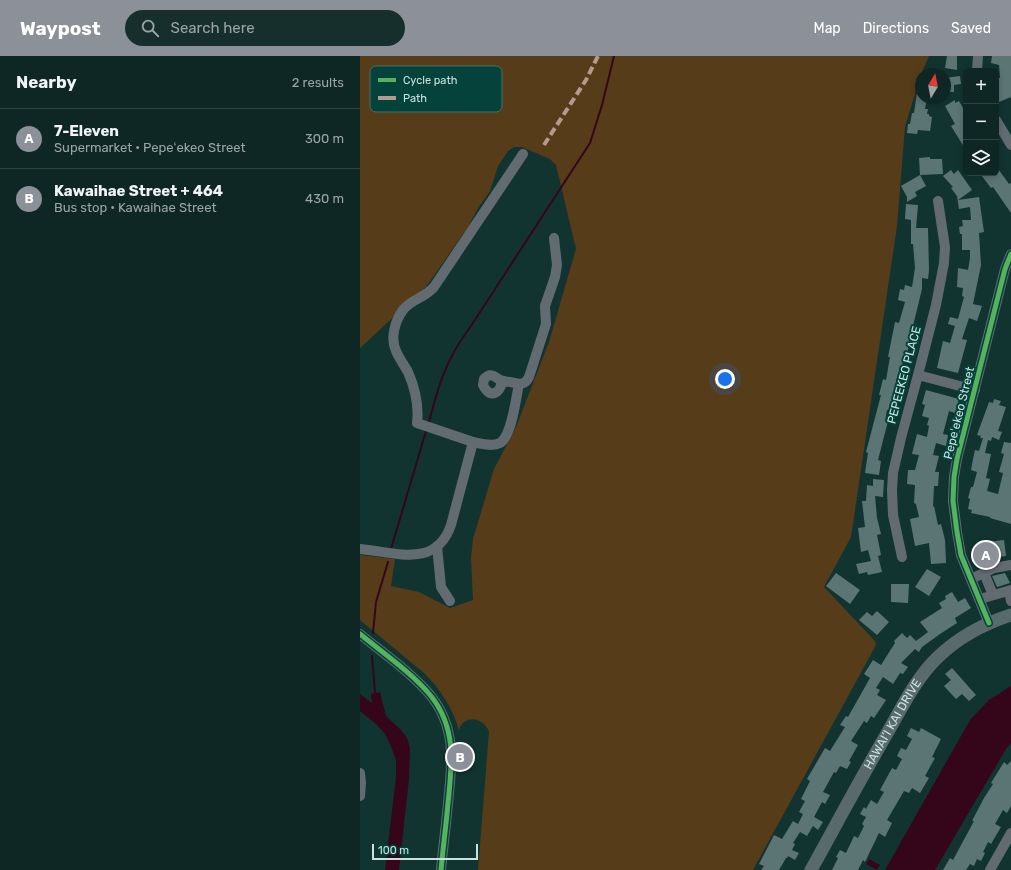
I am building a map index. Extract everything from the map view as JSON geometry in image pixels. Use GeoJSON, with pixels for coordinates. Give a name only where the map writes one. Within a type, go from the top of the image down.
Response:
{"type":"FeatureCollection","features":[{"type":"Feature","properties":{"kind":"main road","name":"HAWAI’I KAI DRIVE"},"geometry":{"type":"LineString","coordinates":[[811,870],[868,766],[917,683],[937,658],[958,640],[989,623],[1011,615]]}},
{"type":"Feature","properties":{"kind":"street"},"geometry":{"type":"LineString","coordinates":[[977,68],[978,56]]}},
{"type":"Feature","properties":{"kind":"street"},"geometry":{"type":"LineString","coordinates":[[999,125],[1011,145]]}},
{"type":"Feature","properties":{"kind":"street"},"geometry":{"type":"LineString","coordinates":[[519,384],[509,429],[500,443],[490,445],[473,442],[417,423],[414,388],[408,372],[395,350],[393,339],[396,324],[402,312],[408,305],[426,295],[436,284],[523,154]]}},
{"type":"Feature","properties":{"kind":"street","name":"PEPEEKEO PLACE"},"geometry":{"type":"LineString","coordinates":[[902,556],[893,515],[893,473],[936,305],[944,263],[945,247],[938,200]]}},
{"type":"Feature","properties":{"kind":"street"},"geometry":{"type":"LineString","coordinates":[[502,381],[500,389],[496,392],[490,393],[486,389],[483,382],[488,375],[494,375],[502,381],[519,384],[528,380],[547,322],[545,306],[556,271],[554,238]]}},
{"type":"Feature","properties":{"kind":"street","name":"Pepeʻekeo Street"},"geometry":{"type":"LineString","coordinates":[[989,623],[961,555],[954,519],[954,477],[957,459],[1011,254]]}},
{"type":"Feature","properties":{"kind":"street"},"geometry":{"type":"LineString","coordinates":[[918,375],[975,390]]}},
{"type":"Feature","properties":{"kind":"street"},"geometry":{"type":"LineString","coordinates":[[360,549],[416,555],[428,552],[437,546],[449,530],[473,442]]}},
{"type":"Feature","properties":{"kind":"street"},"geometry":{"type":"LineString","coordinates":[[437,546],[441,587],[450,601]]}},
{"type":"Feature","properties":{"kind":"street"},"geometry":{"type":"LineString","coordinates":[[971,579],[994,568],[1011,565]]}},
{"type":"Feature","properties":{"kind":"street"},"geometry":{"type":"LineString","coordinates":[[984,573],[993,595]]}},
{"type":"Feature","properties":{"kind":"street"},"geometry":{"type":"LineString","coordinates":[[980,599],[993,595],[1010,594]]}},
{"type":"Feature","properties":{"kind":"street"},"geometry":{"type":"LineString","coordinates":[[360,634],[425,689],[437,705],[446,723],[451,742],[452,762],[441,870]]}},
{"type":"Feature","properties":{"kind":"street"},"geometry":{"type":"LineString","coordinates":[[360,772],[362,783],[360,796]]}},
{"type":"Feature","properties":{"kind":"street"},"geometry":{"type":"LineString","coordinates":[[990,870],[1011,833]]}},
{"type":"Feature","properties":{"kind":"shaded area"},"geometry":{"type":"Polygon","coordinates":[[[360,56],[929,56],[924,68],[915,68],[915,94],[905,127],[897,226],[851,537],[824,587],[875,641],[876,645],[753,870],[478,870],[489,732],[483,723],[474,719],[465,721],[459,730],[449,706],[441,692],[430,679],[360,620],[360,555],[395,559],[391,586],[419,592],[450,608],[473,600],[471,558],[473,539],[494,469],[516,427],[549,342],[576,249],[556,165],[550,159],[522,147],[514,147],[508,151],[498,166],[490,191],[478,208],[468,227],[426,287],[360,348],[360,56]]]}},
{"type":"Feature","properties":{"kind":"shaded area"},"geometry":{"type":"Polygon","coordinates":[[[1011,686],[1011,743],[1006,749],[935,870],[885,870],[970,720],[989,700],[1011,686]]]}},
{"type":"Feature","properties":{"kind":"shaded area"},"geometry":{"type":"Polygon","coordinates":[[[380,692],[386,716],[402,731],[407,738],[410,748],[409,779],[399,870],[385,870],[396,777],[396,760],[385,734],[377,725],[360,711],[360,694],[372,703],[371,694],[380,692]]]}},
{"type":"Feature","properties":{"kind":"shaded area"},"geometry":{"type":"Polygon","coordinates":[[[869,859],[880,865],[877,870],[866,864],[869,859]]]}},
{"type":"Feature","properties":{"kind":"building"},"geometry":{"type":"Polygon","coordinates":[[[947,56],[957,56],[957,70],[945,68],[947,56]]]}},
{"type":"Feature","properties":{"kind":"building"},"geometry":{"type":"Polygon","coordinates":[[[992,56],[1011,56],[1011,97],[999,102],[999,65],[991,63],[992,56]]]}},
{"type":"Feature","properties":{"kind":"building"},"geometry":{"type":"Polygon","coordinates":[[[960,76],[961,84],[954,85],[954,92],[951,92],[951,77],[960,76]]]}},
{"type":"Feature","properties":{"kind":"building"},"geometry":{"type":"Polygon","coordinates":[[[955,100],[955,103],[959,101],[963,108],[963,145],[951,126],[955,124],[945,106],[951,104],[955,100]]]}},
{"type":"Feature","properties":{"kind":"building"},"geometry":{"type":"Polygon","coordinates":[[[915,104],[926,104],[925,109],[928,109],[927,114],[932,117],[930,131],[918,130],[917,134],[907,133],[908,124],[910,124],[912,113],[914,113],[915,104]]]}},
{"type":"Feature","properties":{"kind":"building"},"geometry":{"type":"Polygon","coordinates":[[[930,157],[930,159],[942,159],[943,174],[920,175],[919,158],[930,157]]]}},
{"type":"Feature","properties":{"kind":"building"},"geometry":{"type":"Polygon","coordinates":[[[951,170],[954,174],[958,170],[972,190],[958,200],[979,197],[984,232],[979,233],[981,265],[973,304],[982,306],[977,321],[969,318],[962,339],[967,340],[958,373],[937,368],[943,341],[950,343],[955,326],[948,324],[950,317],[958,319],[964,297],[962,296],[963,288],[957,287],[958,268],[968,270],[970,258],[970,250],[962,250],[962,234],[960,234],[959,227],[963,226],[962,220],[971,220],[970,207],[959,209],[957,196],[951,188],[953,187],[943,176],[951,170]]]}},
{"type":"Feature","properties":{"kind":"building"},"geometry":{"type":"Polygon","coordinates":[[[999,170],[1009,184],[1011,183],[1011,213],[993,187],[991,188],[982,176],[999,176],[999,170]]]}},
{"type":"Feature","properties":{"kind":"building"},"geometry":{"type":"Polygon","coordinates":[[[920,175],[926,186],[915,192],[917,196],[907,202],[907,197],[901,186],[920,175]]]}},
{"type":"Feature","properties":{"kind":"building"},"geometry":{"type":"Polygon","coordinates":[[[906,204],[918,205],[916,228],[928,228],[929,270],[928,279],[922,278],[922,289],[913,326],[919,327],[917,337],[910,336],[907,356],[904,355],[898,399],[896,399],[893,412],[887,410],[885,421],[888,421],[878,460],[881,461],[879,475],[865,473],[868,453],[866,452],[881,395],[879,395],[883,379],[886,380],[890,357],[888,357],[895,322],[899,323],[905,302],[898,300],[900,289],[904,290],[905,285],[912,287],[915,268],[913,244],[911,244],[911,220],[905,219],[906,204]]]}},
{"type":"Feature","properties":{"kind":"building"},"geometry":{"type":"Polygon","coordinates":[[[926,390],[959,399],[955,413],[949,411],[943,434],[948,435],[946,446],[936,443],[933,455],[939,456],[935,472],[939,472],[938,486],[934,486],[933,507],[934,506],[938,525],[941,524],[945,540],[946,563],[931,564],[929,543],[915,546],[910,519],[919,517],[916,504],[914,503],[915,485],[907,484],[908,470],[915,470],[919,455],[912,454],[917,434],[927,437],[929,426],[927,425],[929,418],[922,416],[925,405],[922,404],[926,390]]]}},
{"type":"Feature","properties":{"kind":"building"},"geometry":{"type":"Polygon","coordinates":[[[994,399],[1001,401],[999,405],[1006,407],[998,431],[1002,432],[999,440],[992,437],[991,441],[988,440],[985,453],[991,454],[986,478],[990,479],[987,491],[998,494],[1003,473],[999,472],[1004,454],[1001,453],[1004,442],[1011,443],[1011,524],[971,513],[972,510],[968,509],[970,499],[968,498],[977,472],[971,470],[973,459],[975,450],[979,451],[983,438],[980,438],[981,436],[977,435],[989,402],[993,403],[994,399]]]}},
{"type":"Feature","properties":{"kind":"building"},"geometry":{"type":"Polygon","coordinates":[[[873,479],[884,480],[883,497],[875,496],[877,518],[881,534],[877,535],[881,555],[878,556],[882,572],[868,575],[867,572],[859,574],[856,564],[871,561],[868,550],[861,552],[858,528],[865,527],[862,501],[866,501],[867,485],[873,486],[873,479]]]}},
{"type":"Feature","properties":{"kind":"building"},"geometry":{"type":"Polygon","coordinates":[[[1004,540],[1006,556],[981,559],[979,543],[1004,540]]]}},
{"type":"Feature","properties":{"kind":"building"},"geometry":{"type":"Polygon","coordinates":[[[927,569],[941,577],[929,596],[915,587],[927,569]]]}},
{"type":"Feature","properties":{"kind":"building"},"geometry":{"type":"Polygon","coordinates":[[[836,573],[860,590],[850,604],[826,586],[836,573]]]}},
{"type":"Feature","properties":{"kind":"building"},"geometry":{"type":"Polygon","coordinates":[[[1005,573],[1010,583],[997,587],[992,576],[1005,573]]]}},
{"type":"Feature","properties":{"kind":"building"},"geometry":{"type":"Polygon","coordinates":[[[891,584],[909,584],[908,603],[891,602],[891,584]]]}},
{"type":"Feature","properties":{"kind":"building"},"geometry":{"type":"Polygon","coordinates":[[[952,592],[958,602],[965,598],[971,608],[955,618],[957,623],[922,647],[919,652],[915,649],[901,663],[908,667],[903,674],[900,673],[893,684],[883,677],[876,688],[880,690],[877,695],[886,700],[874,718],[871,716],[867,723],[864,721],[851,741],[858,745],[849,761],[851,762],[847,769],[840,766],[836,773],[834,772],[823,792],[830,795],[825,804],[822,802],[814,817],[823,822],[818,830],[813,826],[807,836],[800,832],[793,843],[795,844],[792,850],[799,853],[795,860],[788,856],[779,870],[761,870],[764,866],[759,864],[774,835],[782,839],[793,821],[798,824],[803,814],[799,812],[805,801],[801,799],[810,781],[807,779],[825,748],[830,751],[845,727],[840,725],[846,716],[848,717],[870,678],[864,674],[873,660],[881,665],[895,643],[894,641],[902,633],[907,638],[910,635],[916,641],[928,632],[920,622],[942,608],[939,603],[946,599],[945,596],[952,592]]]}},
{"type":"Feature","properties":{"kind":"building"},"geometry":{"type":"Polygon","coordinates":[[[877,611],[889,622],[877,635],[859,620],[867,612],[872,616],[877,611]]]}},
{"type":"Feature","properties":{"kind":"building"},"geometry":{"type":"Polygon","coordinates":[[[952,668],[976,695],[969,701],[962,694],[956,699],[944,686],[951,680],[945,674],[952,668]]]}},
{"type":"Feature","properties":{"kind":"building"},"geometry":{"type":"Polygon","coordinates":[[[911,728],[919,732],[921,728],[941,739],[932,757],[935,758],[925,776],[929,778],[920,793],[912,788],[909,793],[904,791],[887,820],[892,823],[885,837],[879,833],[865,862],[863,860],[858,870],[832,870],[840,850],[846,853],[854,836],[858,838],[864,826],[862,824],[866,817],[860,814],[864,807],[866,809],[871,800],[877,804],[884,792],[880,790],[892,768],[896,770],[902,759],[897,756],[901,748],[906,750],[912,739],[907,736],[911,728]]]}},
{"type":"Feature","properties":{"kind":"building"},"geometry":{"type":"Polygon","coordinates":[[[1011,761],[1011,806],[1007,813],[1003,810],[995,824],[1001,827],[991,844],[988,842],[983,852],[985,853],[981,861],[977,859],[974,866],[970,864],[966,870],[943,870],[950,858],[953,860],[974,821],[972,821],[984,798],[993,784],[991,783],[1004,762],[1007,765],[1011,761]]]}},
{"type":"Feature","properties":{"kind":"waterway"},"geometry":{"type":"LineString","coordinates":[[429,422],[440,385],[454,351],[590,143],[602,105],[614,56]]}},
{"type":"Feature","properties":{"kind":"waterway"},"geometry":{"type":"LineString","coordinates":[[391,549],[426,431]]}},
{"type":"Feature","properties":{"kind":"waterway"},"geometry":{"type":"LineString","coordinates":[[373,633],[376,602],[388,562]]}},
{"type":"Feature","properties":{"kind":"waterway"},"geometry":{"type":"LineString","coordinates":[[372,656],[375,693]]}},
{"type":"Feature","properties":{"kind":"marked path"},"geometry":{"type":"LineString","coordinates":[[544,145],[586,80],[598,56]]}},
{"type":"Feature","properties":{"kind":"cycle path"},"geometry":{"type":"LineString","coordinates":[[989,623],[961,555],[953,501],[954,477],[957,459],[1005,269],[1011,254]]}},
{"type":"Feature","properties":{"kind":"cycle path"},"geometry":{"type":"LineString","coordinates":[[360,634],[406,671],[431,696],[445,721],[451,747],[451,774],[441,870]]}},
{"type":"Feature","properties":{"kind":"place","name":"7-Eleven"},"geometry":{"type":"Point","coordinates":[986,555]}},
{"type":"Feature","properties":{"kind":"place","name":"Kawaihae Street + 464"},"geometry":{"type":"Point","coordinates":[460,757]}}]}
